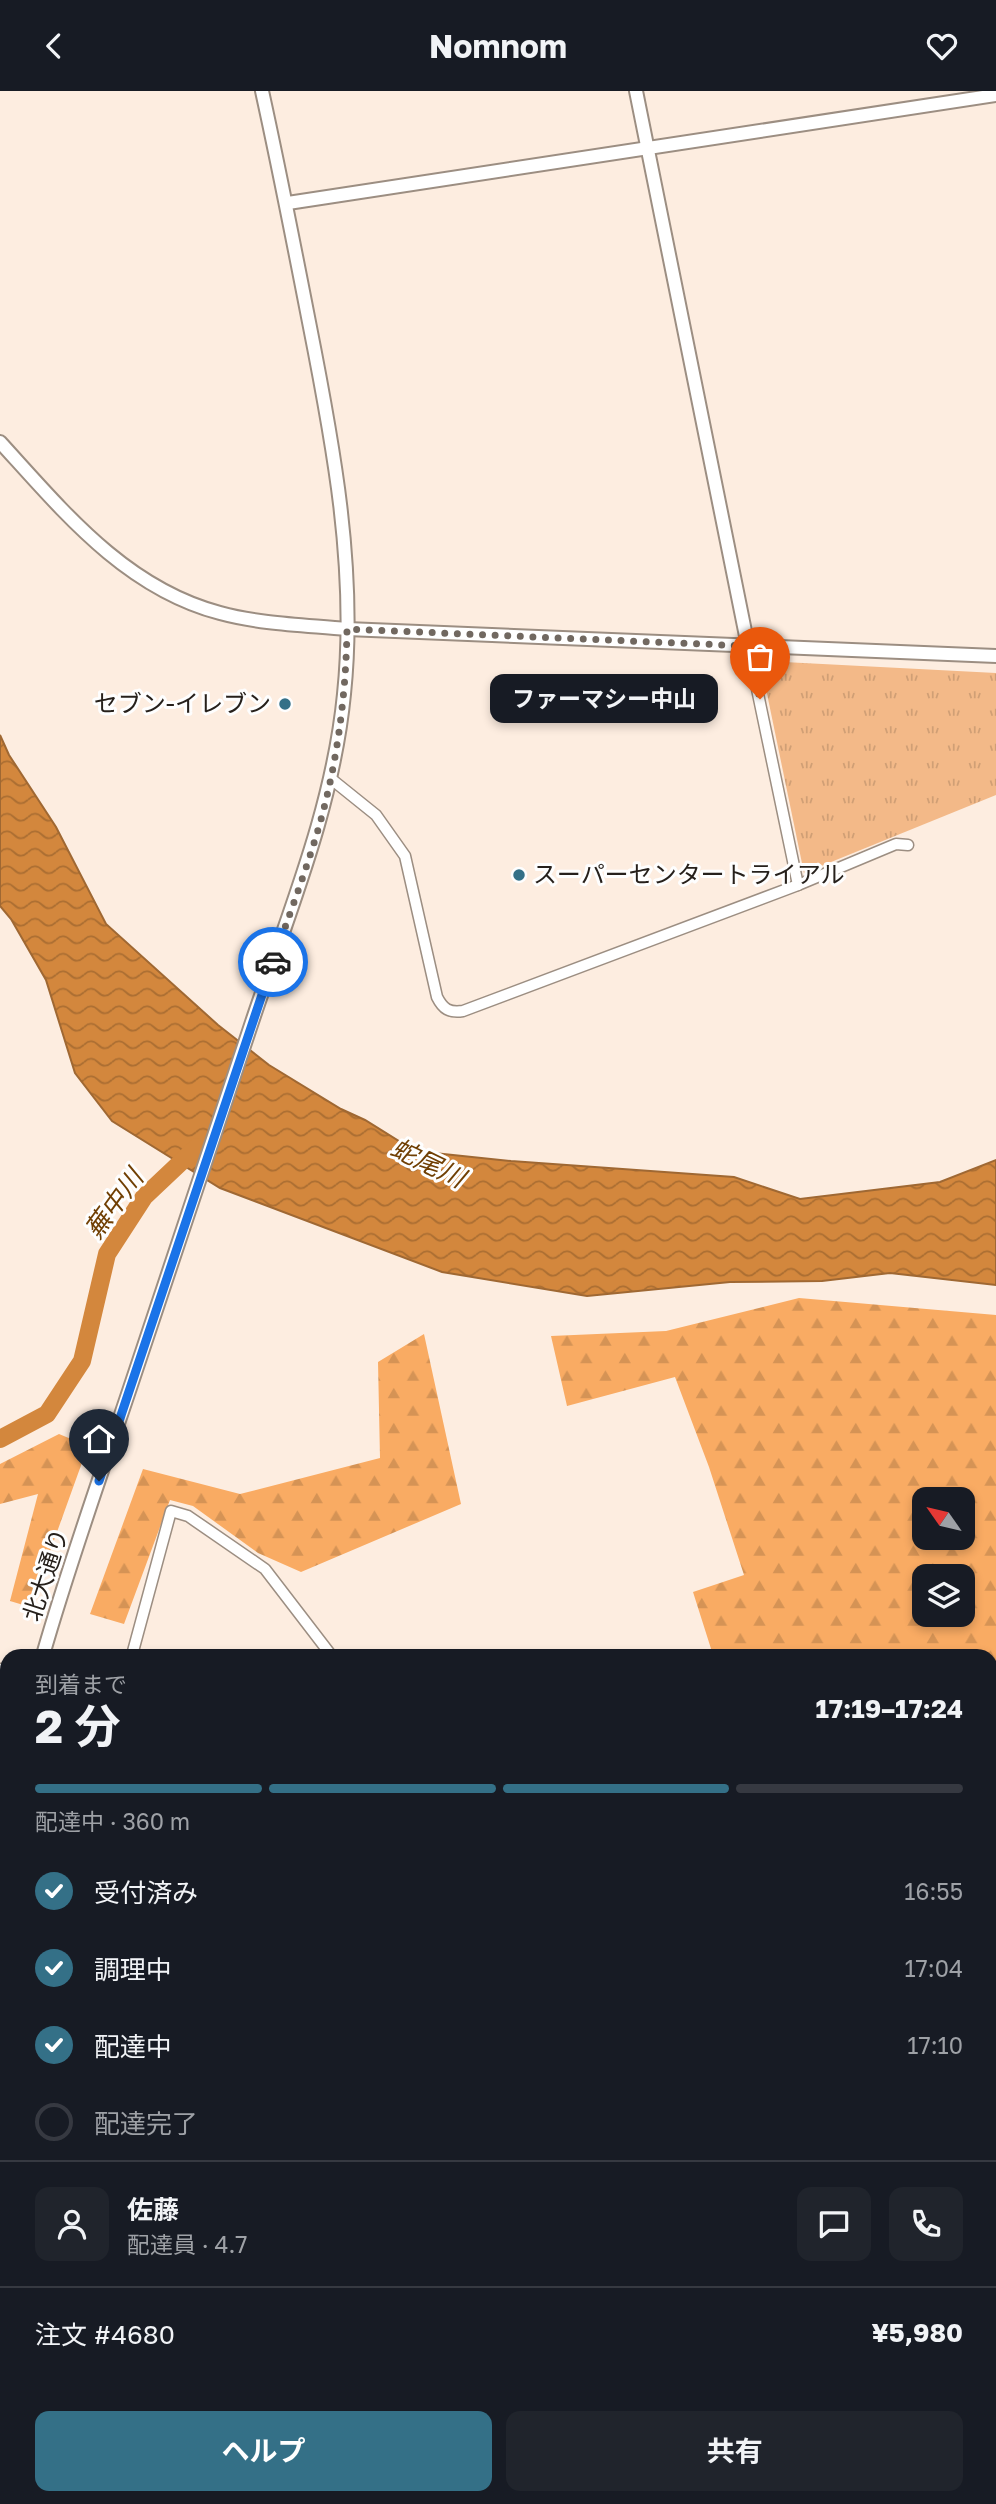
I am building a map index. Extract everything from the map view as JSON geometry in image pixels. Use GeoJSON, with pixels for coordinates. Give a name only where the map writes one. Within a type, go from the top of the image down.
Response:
{"type":"FeatureCollection","features":[{"type":"Feature","properties":{"kind":"street"},"geometry":{"type":"LineString","coordinates":[[262,91],[288,204],[320,375],[346,569],[344,695],[330,778],[376,815],[405,856],[437,997],[442,1007],[452,1012],[475,1006],[798,885],[896,844],[908,845]]}},
{"type":"Feature","properties":{"kind":"street"},"geometry":{"type":"LineString","coordinates":[[636,91],[798,885]]}},
{"type":"Feature","properties":{"kind":"street"},"geometry":{"type":"LineString","coordinates":[[288,204],[996,95]]}},
{"type":"Feature","properties":{"kind":"street"},"geometry":{"type":"LineString","coordinates":[[0,442],[62,510],[110,557],[166,592],[191,603],[242,618],[347,629],[996,656]]}},
{"type":"Feature","properties":{"kind":"street","name":"北大通り"},"geometry":{"type":"LineString","coordinates":[[45,1649],[318,829],[330,778]]}},
{"type":"Feature","properties":{"kind":"street"},"geometry":{"type":"LineString","coordinates":[[134,1649],[171,1511],[188,1516],[265,1569],[326,1649]]}},
{"type":"Feature","properties":{"kind":"green space"},"geometry":{"type":"Polygon","coordinates":[[[784,662],[996,673],[996,795],[804,873],[765,684],[784,662]]]}},
{"type":"Feature","properties":{"kind":"green space"},"geometry":{"type":"Polygon","coordinates":[[[799,1298],[996,1315],[996,1649],[711,1649],[693,1592],[744,1575],[709,1467],[675,1377],[567,1406],[551,1336],[666,1331],[799,1298]]]}},
{"type":"Feature","properties":{"kind":"green space"},"geometry":{"type":"Polygon","coordinates":[[[424,1334],[461,1504],[301,1572],[258,1553],[193,1506],[170,1500],[124,1624],[90,1614],[143,1469],[240,1494],[380,1458],[378,1362],[424,1334]]]}},
{"type":"Feature","properties":{"kind":"green space"},"geometry":{"type":"Polygon","coordinates":[[[59,1434],[88,1446],[30,1607],[10,1601],[38,1494],[0,1504],[0,1464],[59,1434]]]}},
{"type":"Feature","properties":{"kind":"water","name":"蛇尾川"},"geometry":{"type":"Polygon","coordinates":[[[0,735],[9,755],[56,827],[106,924],[218,1025],[269,1065],[415,1151],[511,1161],[734,1177],[800,1199],[940,1182],[996,1160],[996,1285],[890,1273],[822,1281],[730,1282],[587,1296],[442,1272],[220,1188],[112,1121],[75,1073],[46,980],[11,919],[0,906],[0,735]]]}},
{"type":"Feature","properties":{"kind":"waterway","name":"蕪中川"},"geometry":{"type":"LineString","coordinates":[[0,1439],[47,1414],[82,1361],[107,1254],[144,1197],[197,1147]]}},
{"type":"Feature","properties":{"kind":"way so far"},"geometry":{"type":"LineString","coordinates":[[273,962],[318,829],[330,778],[344,695],[347,629],[748,646],[760,699]]}},
{"type":"Feature","properties":{"kind":"place","name":"ファーマシー中山"},"geometry":{"type":"Point","coordinates":[760,699]}},
{"type":"Feature","properties":{"kind":"place","name":"セブン-イレブン"},"geometry":{"type":"Point","coordinates":[285,704]}},
{"type":"Feature","properties":{"kind":"place","name":"スーパーセンタートライアル"},"geometry":{"type":"Point","coordinates":[519,875]}},
{"type":"Feature","properties":{"kind":"route"},"geometry":{"type":"LineString","coordinates":[[99,1481],[273,962]]}}]}
